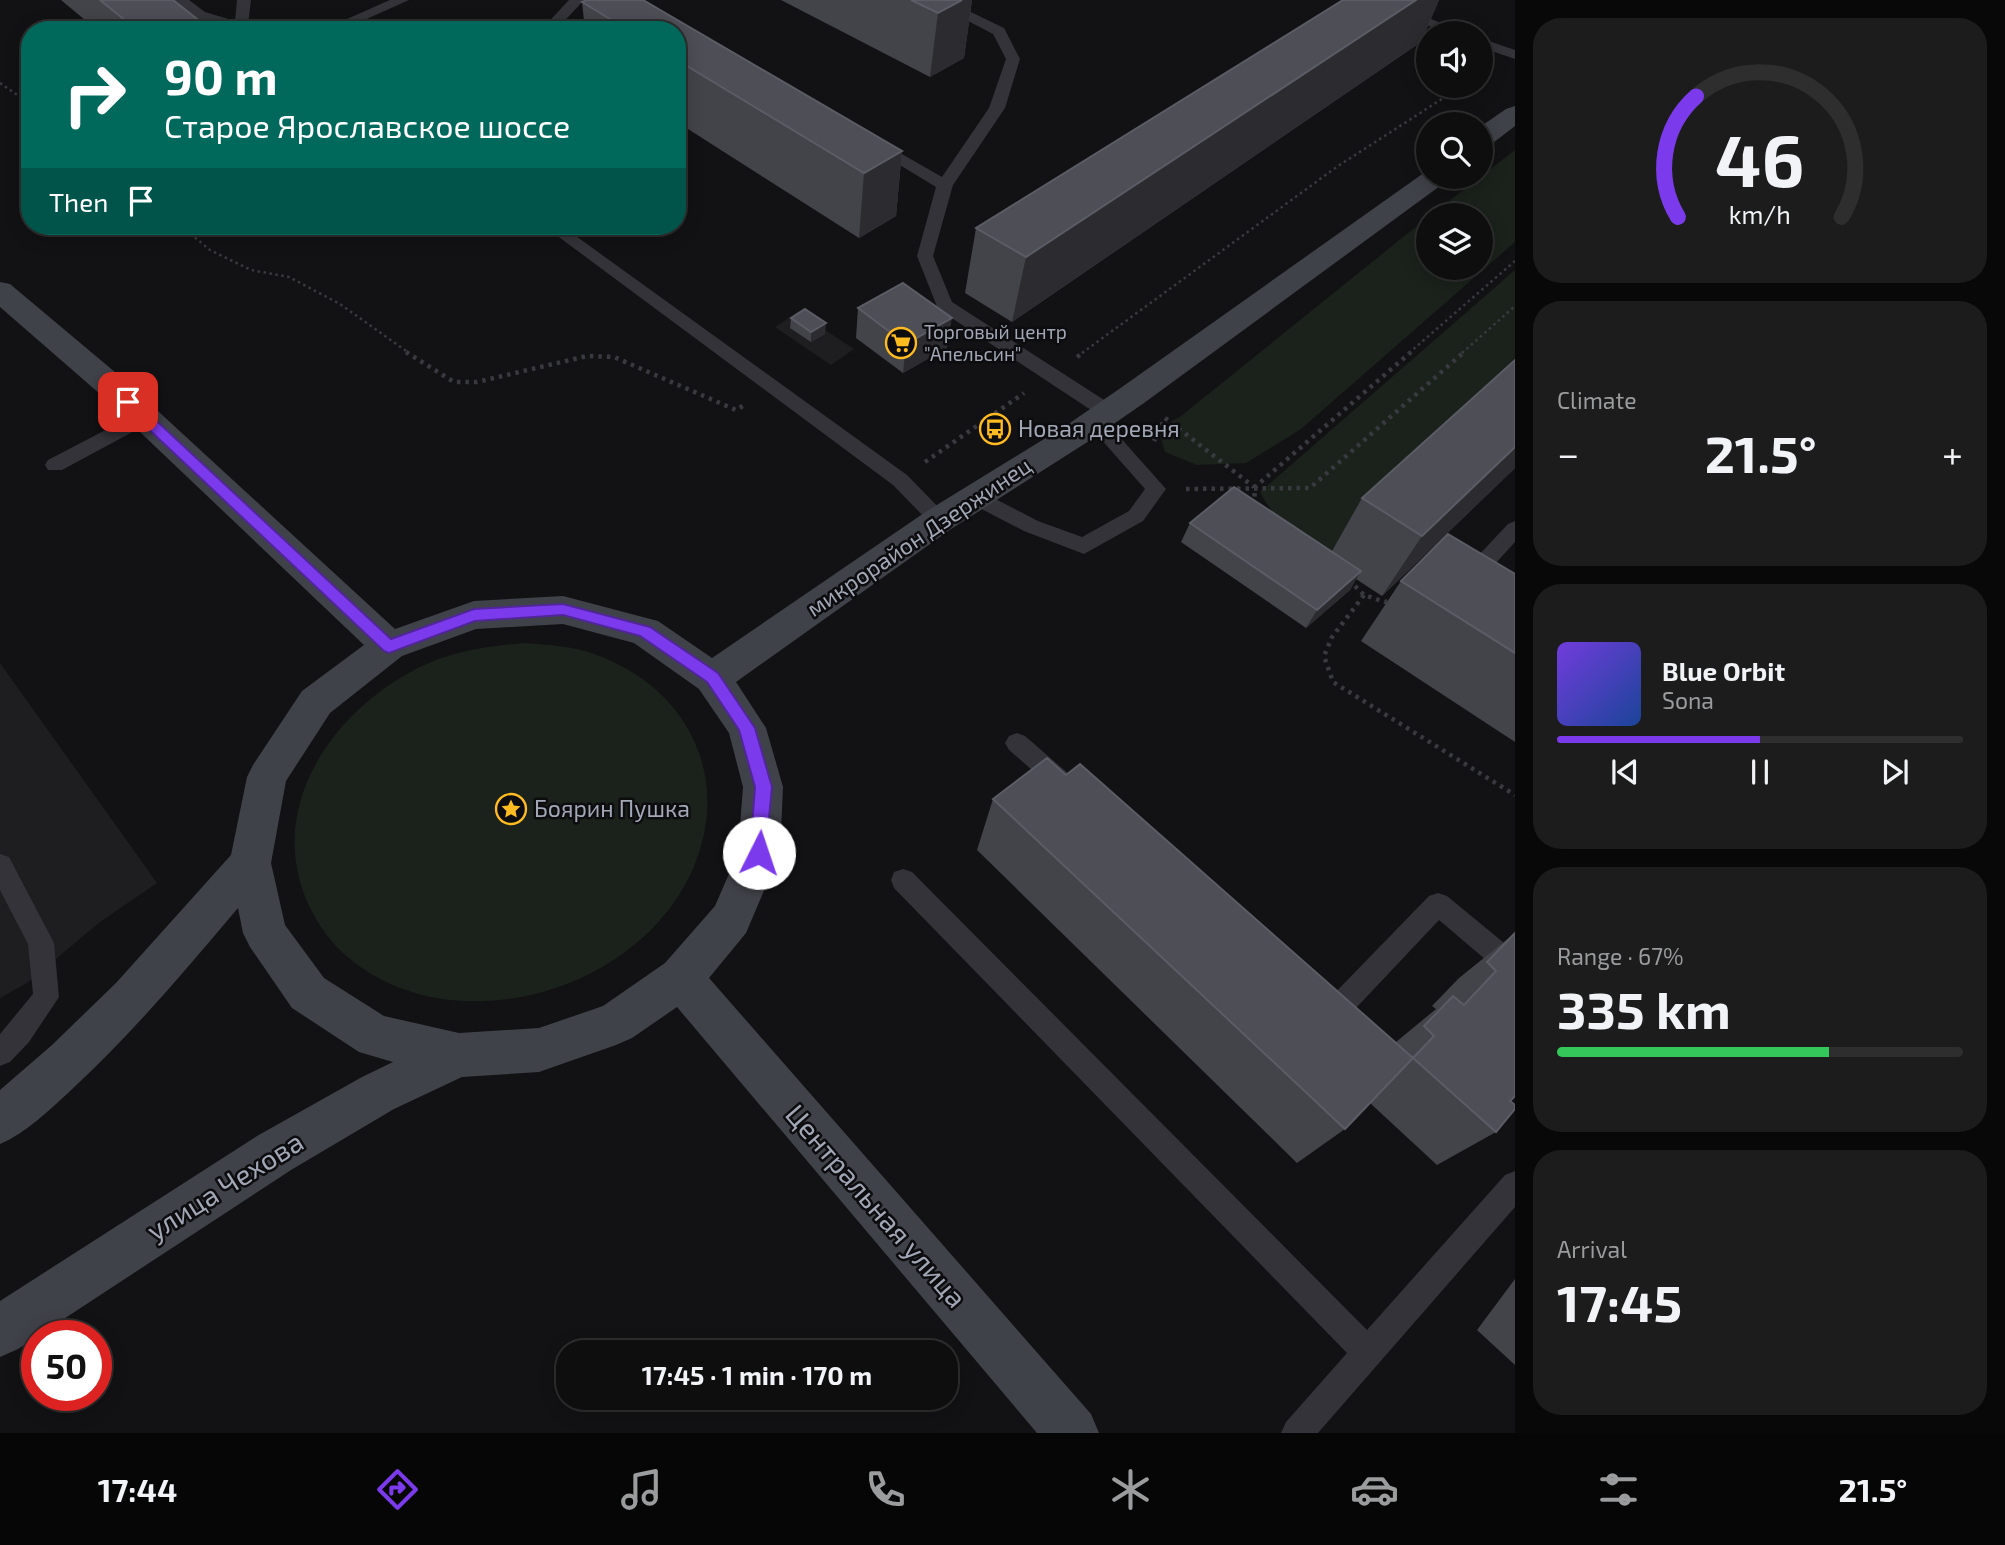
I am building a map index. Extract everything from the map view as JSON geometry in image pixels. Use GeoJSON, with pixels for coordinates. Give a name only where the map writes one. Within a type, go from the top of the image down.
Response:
{"type":"FeatureCollection","features":[{"type":"Feature","properties":{"kind":"main road"},"geometry":{"type":"LineString","coordinates":[[1493,131],[1515,114]]}},
{"type":"Feature","properties":{"kind":"main road","name":"микрорайон Дзержинец"},"geometry":{"type":"LineString","coordinates":[[712,677],[939,520],[1101,417],[1417,189]]}},
{"type":"Feature","properties":{"kind":"main road"},"geometry":{"type":"LineString","coordinates":[[0,290],[144,417],[389,646]]}},
{"type":"Feature","properties":{"kind":"main road"},"geometry":{"type":"LineString","coordinates":[[563,610],[645,631],[712,677],[747,728],[763,787],[759,853],[731,919],[681,978],[616,1023],[539,1050],[459,1055],[375,1036],[308,993],[265,933],[250,863],[267,777],[316,702],[389,646],[474,615],[563,610]]}},
{"type":"Feature","properties":{"kind":"main road"},"geometry":{"type":"LineString","coordinates":[[0,1120],[40,1089],[115,1016],[250,863]]}},
{"type":"Feature","properties":{"kind":"main road","name":"Центральная улица"},"geometry":{"type":"LineString","coordinates":[[681,978],[1072,1433]]}},
{"type":"Feature","properties":{"kind":"main road","name":"улица Чехова"},"geometry":{"type":"LineString","coordinates":[[0,1331],[274,1153],[378,1093],[459,1055]]}},
{"type":"Feature","properties":{"kind":"lane"},"geometry":{"type":"LineString","coordinates":[[180,0],[200,15],[221,21]]}},
{"type":"Feature","properties":{"kind":"lane"},"geometry":{"type":"LineString","coordinates":[[244,0],[245,21]]}},
{"type":"Feature","properties":{"kind":"lane"},"geometry":{"type":"LineString","coordinates":[[351,21],[402,0]]}},
{"type":"Feature","properties":{"kind":"lane"},"geometry":{"type":"LineString","coordinates":[[557,21],[577,0]]}},
{"type":"Feature","properties":{"kind":"lane"},"geometry":{"type":"LineString","coordinates":[[1373,0],[1427,21]]}},
{"type":"Feature","properties":{"kind":"lane"},"geometry":{"type":"LineString","coordinates":[[948,2],[999,31],[1013,59],[997,108],[945,185],[925,256],[944,305],[1051,375],[1101,417],[1156,489],[1136,516],[1084,546],[1031,526],[975,497]]}},
{"type":"Feature","properties":{"kind":"lane"},"geometry":{"type":"LineString","coordinates":[[1493,47],[1515,55]]}},
{"type":"Feature","properties":{"kind":"lane"},"geometry":{"type":"LineString","coordinates":[[860,137],[945,185]]}},
{"type":"Feature","properties":{"kind":"lane"},"geometry":{"type":"LineString","coordinates":[[564,235],[900,480],[939,520]]}},
{"type":"Feature","properties":{"kind":"lane"},"geometry":{"type":"LineString","coordinates":[[55,465],[144,417]]}},
{"type":"Feature","properties":{"kind":"lane"},"geometry":{"type":"LineString","coordinates":[[1450,600],[1515,529]]}},
{"type":"Feature","properties":{"kind":"lane"},"geometry":{"type":"LineString","coordinates":[[1017,743],[1080,797]]}},
{"type":"Feature","properties":{"kind":"lane"},"geometry":{"type":"LineString","coordinates":[[0,865],[40,943],[46,997],[20,1033],[0,1053]]}},
{"type":"Feature","properties":{"kind":"lane"},"geometry":{"type":"LineString","coordinates":[[903,880],[1368,1353]]}},
{"type":"Feature","properties":{"kind":"lane"},"geometry":{"type":"LineString","coordinates":[[1310,998],[1331,1016],[1438,904],[1515,968]]}},
{"type":"Feature","properties":{"kind":"lane"},"geometry":{"type":"LineString","coordinates":[[1297,1433],[1515,1185]]}},
{"type":"Feature","properties":{"kind":"path"},"geometry":{"type":"LineString","coordinates":[[0,83],[21,98]]}},
{"type":"Feature","properties":{"kind":"path"},"geometry":{"type":"LineString","coordinates":[[900,480],[1051,375],[1338,166],[1443,98]]}},
{"type":"Feature","properties":{"kind":"path"},"geometry":{"type":"LineString","coordinates":[[192,235],[210,250],[251,270],[289,277],[340,304],[435,372],[454,382],[477,382],[587,356],[614,357],[736,410],[775,389]]}},
{"type":"Feature","properties":{"kind":"path"},"geometry":{"type":"LineString","coordinates":[[1262,514],[1253,504],[1255,487],[1515,261]]}},
{"type":"Feature","properties":{"kind":"path"},"geometry":{"type":"LineString","coordinates":[[1156,489],[1310,488],[1515,306]]}},
{"type":"Feature","properties":{"kind":"path"},"geometry":{"type":"LineString","coordinates":[[1077,356],[1086,362]]}},
{"type":"Feature","properties":{"kind":"path"},"geometry":{"type":"LineString","coordinates":[[1165,418],[1255,487]]}},
{"type":"Feature","properties":{"kind":"path"},"geometry":{"type":"LineString","coordinates":[[1344,575],[1364,595],[1385,602],[1409,591],[1450,600]]}},
{"type":"Feature","properties":{"kind":"path"},"geometry":{"type":"LineString","coordinates":[[1364,595],[1332,637],[1324,656],[1333,682],[1515,795]]}},
{"type":"Feature","properties":{"kind":"shaded area"},"geometry":{"type":"Polygon","coordinates":[[[1515,150],[1515,242],[1493,261],[1493,203],[1447,203],[1465,189],[1493,189],[1493,167],[1515,150]]]}},
{"type":"Feature","properties":{"kind":"shaded area"},"geometry":{"type":"Polygon","coordinates":[[[1416,227],[1416,280],[1472,280],[1301,429],[1246,463],[1197,465],[1165,452],[1158,429],[1181,416],[1416,227]]]}},
{"type":"Feature","properties":{"kind":"shaded area"},"geometry":{"type":"Polygon","coordinates":[[[1515,270],[1515,386],[1327,559],[1281,521],[1260,492],[1515,270]]]}},
{"type":"Feature","properties":{"kind":"shaded area"},"geometry":{"type":"Polygon","coordinates":[[[798,312],[854,349],[831,365],[775,327],[798,312]]]}},
{"type":"Feature","properties":{"kind":"shaded area"},"geometry":{"type":"Polygon","coordinates":[[[525,643],[570,648],[597,655],[629,670],[656,690],[678,714],[694,741],[704,771],[707,803],[703,837],[692,871],[673,905],[647,934],[617,958],[583,977],[546,991],[508,999],[469,1001],[415,993],[384,981],[342,952],[321,927],[302,890],[295,852],[297,815],[308,780],[326,747],[351,717],[380,691],[414,670],[440,659],[468,651],[525,643]]]}},
{"type":"Feature","properties":{"kind":"shaded area"},"geometry":{"type":"Polygon","coordinates":[[[0,663],[157,883],[100,922],[27,983],[0,998],[0,663]]]}},
{"type":"Feature","properties":{"kind":"building"},"geometry":{"type":"Polygon","coordinates":[[[100,0],[173,0],[200,21],[126,21],[100,0]]]}},
{"type":"Feature","properties":{"kind":"building"},"geometry":{"type":"Polygon","coordinates":[[[643,0],[679,21],[613,21],[582,2],[643,0]]]}},
{"type":"Feature","properties":{"kind":"building"},"geometry":{"type":"Polygon","coordinates":[[[911,0],[962,0],[938,13],[911,0]]]}},
{"type":"Feature","properties":{"kind":"building"},"geometry":{"type":"Polygon","coordinates":[[[1343,0],[1416,0],[1026,257],[976,228],[1343,0]]]}},
{"type":"Feature","properties":{"kind":"building"},"geometry":{"type":"Polygon","coordinates":[[[686,25],[902,151],[864,173],[686,65],[686,25]]]}},
{"type":"Feature","properties":{"kind":"building"},"geometry":{"type":"Polygon","coordinates":[[[903,283],[952,318],[906,344],[858,308],[903,283]]]}},
{"type":"Feature","properties":{"kind":"building"},"geometry":{"type":"Polygon","coordinates":[[[805,309],[826,323],[811,332],[791,318],[805,309]]]}},
{"type":"Feature","properties":{"kind":"building"},"geometry":{"type":"Polygon","coordinates":[[[1515,360],[1515,447],[1422,536],[1362,498],[1515,360]]]}},
{"type":"Feature","properties":{"kind":"building"},"geometry":{"type":"Polygon","coordinates":[[[1234,487],[1361,571],[1317,610],[1190,523],[1234,487]]]}},
{"type":"Feature","properties":{"kind":"building"},"geometry":{"type":"Polygon","coordinates":[[[1448,534],[1515,574],[1515,653],[1401,581],[1448,534]]]}},
{"type":"Feature","properties":{"kind":"building"},"geometry":{"type":"Polygon","coordinates":[[[1047,758],[1066,775],[1080,764],[1413,1058],[1345,1129],[993,799],[1047,758]]]}},
{"type":"Feature","properties":{"kind":"building"},"geometry":{"type":"Polygon","coordinates":[[[1515,933],[1515,1096],[1510,1101],[1515,1105],[1515,1109],[1496,1132],[1413,1058],[1434,1036],[1424,1026],[1453,996],[1464,1005],[1496,971],[1487,962],[1515,933]]]}},
{"type":"Feature","properties":{"kind":"place","name":"Торговый центр \"Апельсин\""},"geometry":{"type":"Point","coordinates":[901,343]}},
{"type":"Feature","properties":{"kind":"place","name":"Новая деревня"},"geometry":{"type":"Point","coordinates":[995,429]}},
{"type":"Feature","properties":{"kind":"place","name":"Боярин Пушка"},"geometry":{"type":"Point","coordinates":[511,809]}},
{"type":"Feature","properties":{"kind":"route"},"geometry":{"type":"LineString","coordinates":[[128,402],[389,646],[474,615],[563,610],[645,631],[712,677],[747,728],[763,787],[759,853]]}}]}
